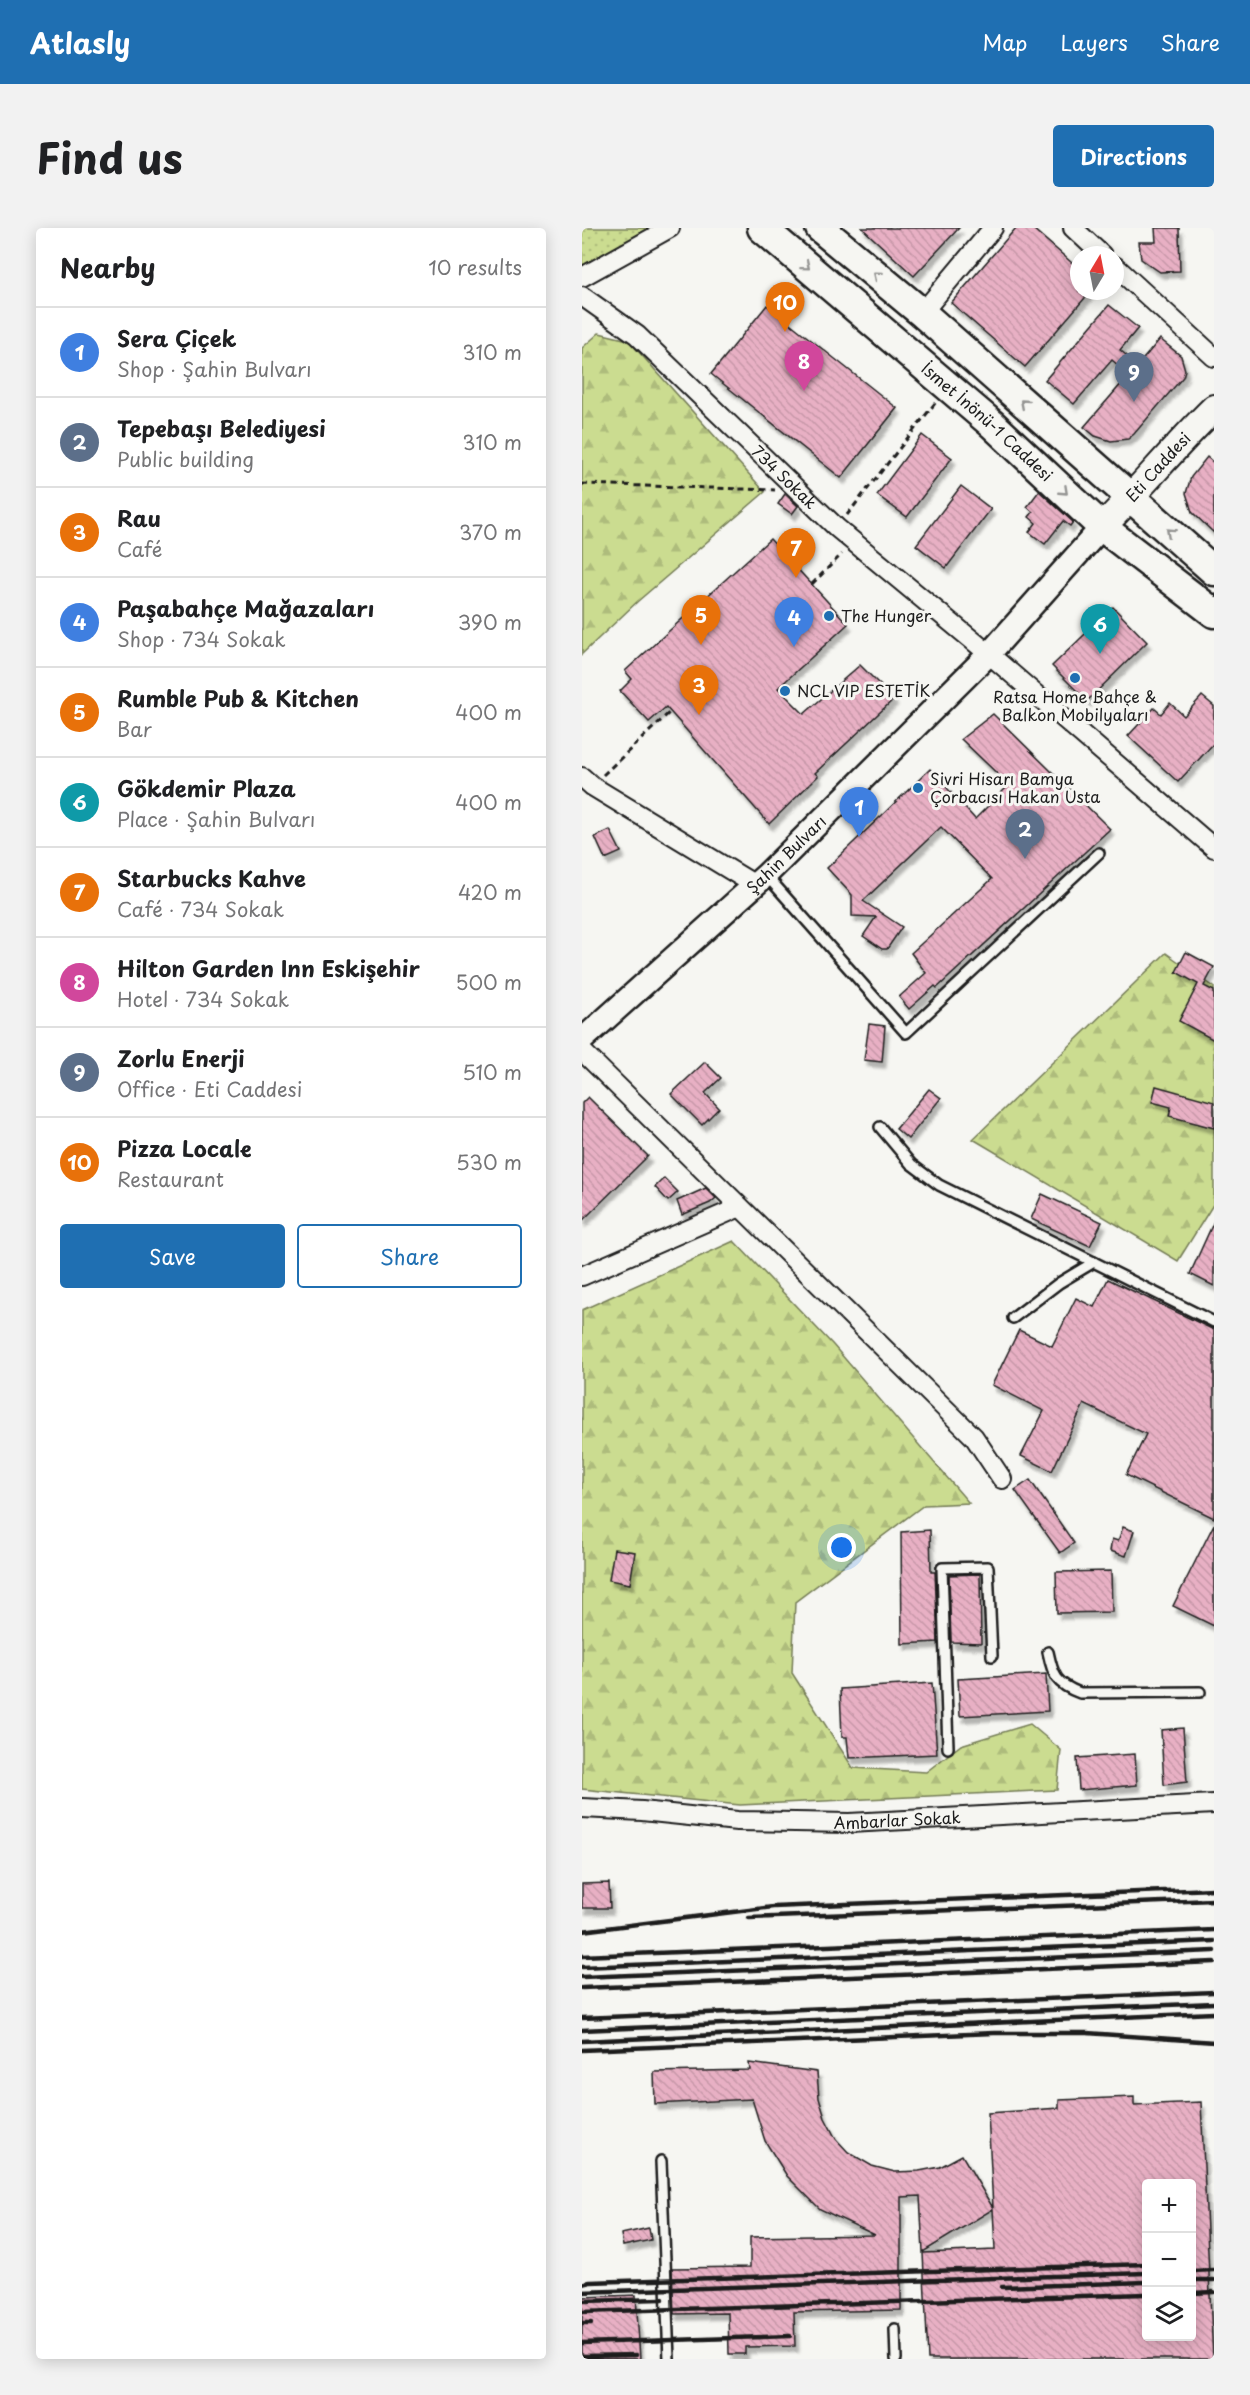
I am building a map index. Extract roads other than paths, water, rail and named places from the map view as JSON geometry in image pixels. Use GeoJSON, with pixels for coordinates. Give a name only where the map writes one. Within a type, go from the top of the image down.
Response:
{"type":"FeatureCollection","features":[{"type":"Feature","properties":{"kind":"main road","name":"İsmet İnönü-1 Caddesi"},"geometry":{"type":"LineString","coordinates":[[762,228],[992,424],[1102,527],[1214,613]]}},
{"type":"Feature","properties":{"kind":"main road"},"geometry":{"type":"LineString","coordinates":[[820,228],[922,313],[1214,571]]}},
{"type":"Feature","properties":{"kind":"main road","name":"Eti Caddesi"},"geometry":{"type":"LineString","coordinates":[[1102,527],[1132,497],[1182,438],[1214,408]]}},
{"type":"Feature","properties":{"kind":"street"},"geometry":{"type":"LineString","coordinates":[[582,277],[670,228]]}},
{"type":"Feature","properties":{"kind":"street"},"geometry":{"type":"LineString","coordinates":[[922,313],[993,228]]}},
{"type":"Feature","properties":{"kind":"street"},"geometry":{"type":"LineString","coordinates":[[1073,228],[1092,246]]}},
{"type":"Feature","properties":{"kind":"street"},"geometry":{"type":"LineString","coordinates":[[1124,274],[1214,357]]}},
{"type":"Feature","properties":{"kind":"street","name":"734 Sokak"},"geometry":{"type":"LineString","coordinates":[[582,296],[637,335],[837,528],[989,654],[1214,848]]}},
{"type":"Feature","properties":{"kind":"street","name":"Şahin Bulvarı"},"geometry":{"type":"LineString","coordinates":[[582,1040],[760,880],[989,654],[1102,527]]}},
{"type":"Feature","properties":{"kind":"street"},"geometry":{"type":"LineString","coordinates":[[587,781],[760,880]]}},
{"type":"Feature","properties":{"kind":"street"},"geometry":{"type":"LineString","coordinates":[[582,1051],[974,1437],[1002,1479]]}},
{"type":"Feature","properties":{"kind":"street"},"geometry":{"type":"LineString","coordinates":[[582,1276],[740,1206]]}},
{"type":"Feature","properties":{"kind":"street","name":"Ambarlar Sokak"},"geometry":{"type":"LineString","coordinates":[[582,1808],[642,1811],[737,1821],[849,1823],[1214,1804]]}},
{"type":"Feature","properties":{"kind":"lane"},"geometry":{"type":"LineString","coordinates":[[760,880],[906,1033],[1099,853]]}},
{"type":"Feature","properties":{"kind":"lane"},"geometry":{"type":"LineString","coordinates":[[880,1127],[911,1164],[939,1185],[1214,1322]]}},
{"type":"Feature","properties":{"kind":"lane"},"geometry":{"type":"LineString","coordinates":[[1013,1318],[1059,1283],[1094,1262]]}},
{"type":"Feature","properties":{"kind":"lane"},"geometry":{"type":"LineString","coordinates":[[948,1748],[942,1568],[988,1567],[992,1656]]}},
{"type":"Feature","properties":{"kind":"lane"},"geometry":{"type":"LineString","coordinates":[[1047,1652],[1052,1672],[1063,1687],[1080,1693],[1200,1692]]}},
{"type":"Feature","properties":{"kind":"lane"},"geometry":{"type":"LineString","coordinates":[[661,2161],[669,2359]]}},
{"type":"Feature","properties":{"kind":"lane"},"geometry":{"type":"LineString","coordinates":[[895,2330],[896,2359]]}},
{"type":"Feature","properties":{"kind":"railway"},"geometry":{"type":"LineString","coordinates":[[582,1931],[773,1907],[1214,1889]]}},
{"type":"Feature","properties":{"kind":"railway"},"geometry":{"type":"LineString","coordinates":[[749,1918],[1214,1900]]}},
{"type":"Feature","properties":{"kind":"railway"},"geometry":{"type":"LineString","coordinates":[[582,1956],[1214,1930]]}},
{"type":"Feature","properties":{"kind":"railway"},"geometry":{"type":"LineString","coordinates":[[582,1967],[1214,1941]]}},
{"type":"Feature","properties":{"kind":"railway"},"geometry":{"type":"LineString","coordinates":[[582,1977],[1214,1951]]}},
{"type":"Feature","properties":{"kind":"railway"},"geometry":{"type":"LineString","coordinates":[[582,1988],[1214,1962]]}},
{"type":"Feature","properties":{"kind":"railway"},"geometry":{"type":"LineString","coordinates":[[582,2018],[1214,1992]]}},
{"type":"Feature","properties":{"kind":"railway"},"geometry":{"type":"LineString","coordinates":[[582,2030],[1214,2003]]}},
{"type":"Feature","properties":{"kind":"railway"},"geometry":{"type":"LineString","coordinates":[[582,2041],[1214,2013]]}},
{"type":"Feature","properties":{"kind":"railway"},"geometry":{"type":"LineString","coordinates":[[582,2050],[994,2033],[1087,2033],[1214,2042]]}},
{"type":"Feature","properties":{"kind":"railway"},"geometry":{"type":"LineString","coordinates":[[582,2284],[1142,2264]]}},
{"type":"Feature","properties":{"kind":"railway"},"geometry":{"type":"LineString","coordinates":[[1196,2271],[1214,2270]]}},
{"type":"Feature","properties":{"kind":"railway"},"geometry":{"type":"LineString","coordinates":[[582,2292],[1142,2273]]}},
{"type":"Feature","properties":{"kind":"railway"},"geometry":{"type":"LineString","coordinates":[[1196,2280],[1214,2280]]}},
{"type":"Feature","properties":{"kind":"railway"},"geometry":{"type":"LineString","coordinates":[[1002,2287],[1142,2282]]}},
{"type":"Feature","properties":{"kind":"railway"},"geometry":{"type":"LineString","coordinates":[[1196,2293],[1214,2292]]}},
{"type":"Feature","properties":{"kind":"railway"},"geometry":{"type":"LineString","coordinates":[[582,2312],[1142,2294]]}},
{"type":"Feature","properties":{"kind":"railway"},"geometry":{"type":"LineString","coordinates":[[582,2301],[663,2299]]}},
{"type":"Feature","properties":{"kind":"railway"},"geometry":{"type":"LineString","coordinates":[[582,2323],[591,2323]]}},
{"type":"Feature","properties":{"kind":"railway"},"geometry":{"type":"LineString","coordinates":[[582,2343],[790,2336]]}},
{"type":"Feature","properties":{"kind":"railway"},"geometry":{"type":"LineString","coordinates":[[582,2356],[636,2355]]}},
{"type":"Feature","properties":{"kind":"place","name":"Pizza Locale"},"geometry":{"type":"Point","coordinates":[785,332]}},
{"type":"Feature","properties":{"kind":"place","name":"Hilton Garden Inn Eskişehir"},"geometry":{"type":"Point","coordinates":[804,391]}},
{"type":"Feature","properties":{"kind":"place","name":"Zorlu Enerji"},"geometry":{"type":"Point","coordinates":[1134,402]}},
{"type":"Feature","properties":{"kind":"place","name":"Starbucks Kahve"},"geometry":{"type":"Point","coordinates":[796,578]}},
{"type":"Feature","properties":{"kind":"place","name":"The Hunger"},"geometry":{"type":"Point","coordinates":[829,616]}},
{"type":"Feature","properties":{"kind":"place","name":"Rumble Pub & Kitchen"},"geometry":{"type":"Point","coordinates":[701,645]}},
{"type":"Feature","properties":{"kind":"place","name":"Paşabahçe Mağazaları"},"geometry":{"type":"Point","coordinates":[794,647]}},
{"type":"Feature","properties":{"kind":"place","name":"Gökdemir Plaza"},"geometry":{"type":"Point","coordinates":[1100,654]}},
{"type":"Feature","properties":{"kind":"place","name":"Ratsa Home Bahçe & Balkon Mobilyaları"},"geometry":{"type":"Point","coordinates":[1075,678]}},
{"type":"Feature","properties":{"kind":"place","name":"NCL VIP ESTETİK"},"geometry":{"type":"Point","coordinates":[785,691]}},
{"type":"Feature","properties":{"kind":"place","name":"Rau"},"geometry":{"type":"Point","coordinates":[699,715]}},
{"type":"Feature","properties":{"kind":"place","name":"Sivri Hisarı Bamya Çorbacısı Hakan Usta"},"geometry":{"type":"Point","coordinates":[918,788]}},
{"type":"Feature","properties":{"kind":"place","name":"Sera Çiçek"},"geometry":{"type":"Point","coordinates":[859,837]}},
{"type":"Feature","properties":{"kind":"place","name":"Tepebaşı Belediyesi"},"geometry":{"type":"Point","coordinates":[1025,859]}}]}
